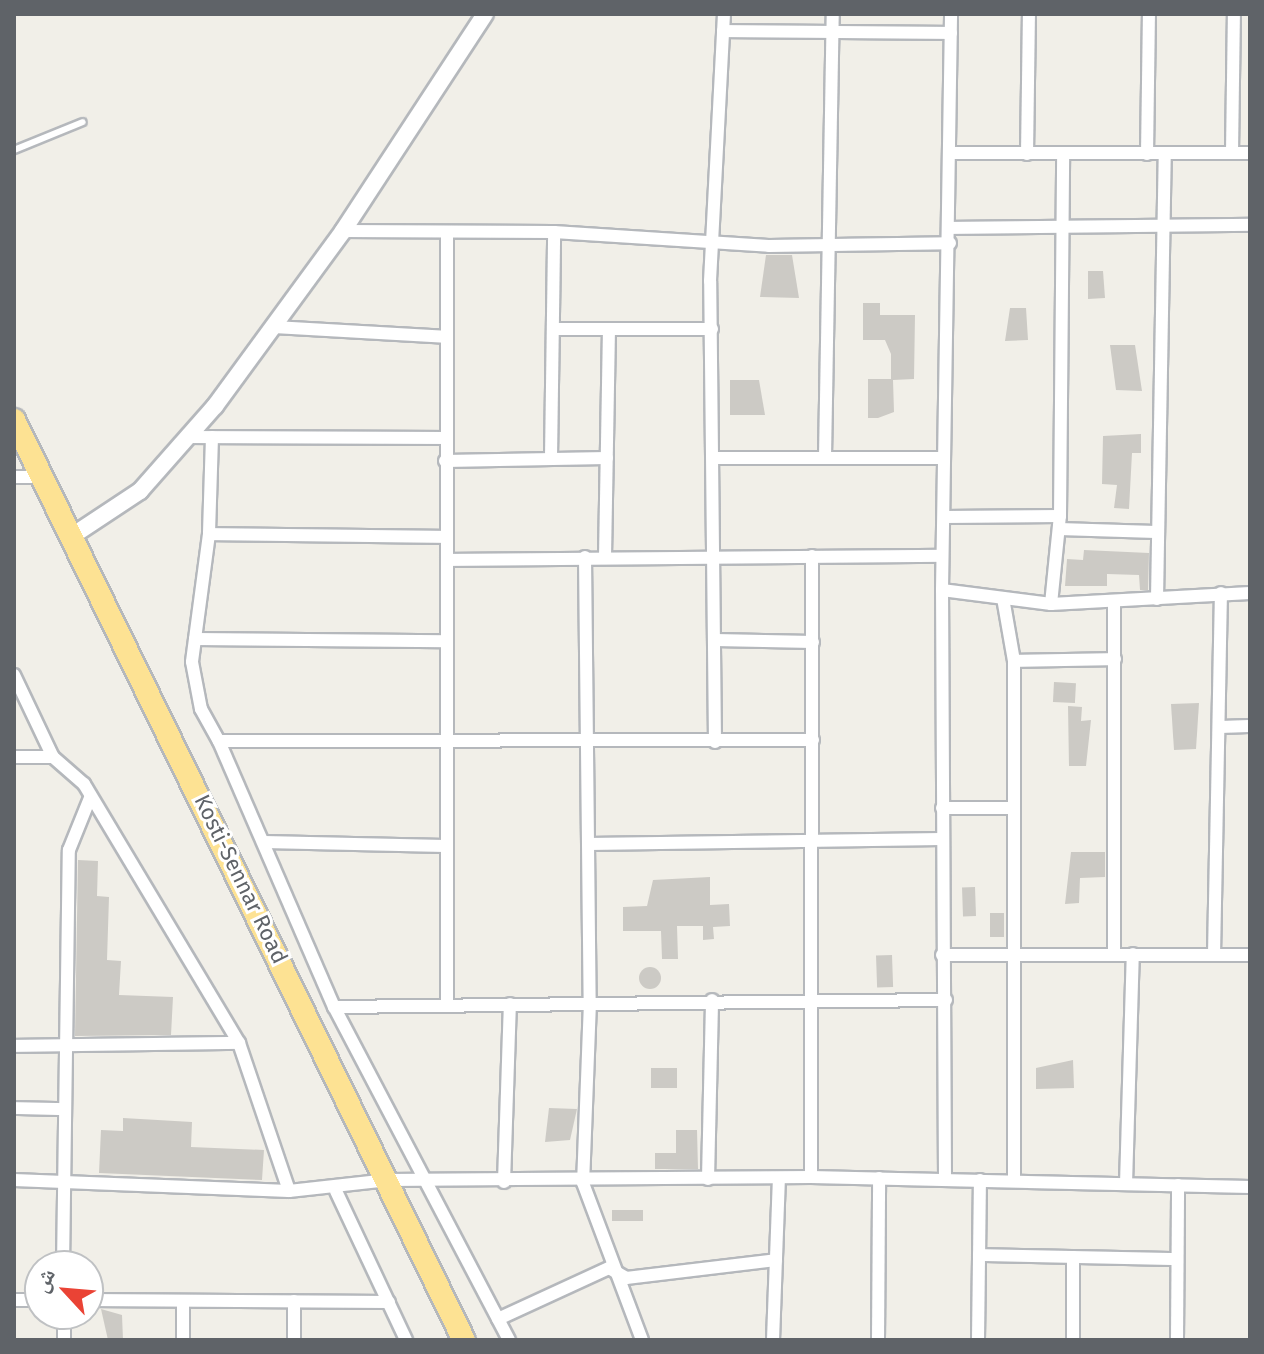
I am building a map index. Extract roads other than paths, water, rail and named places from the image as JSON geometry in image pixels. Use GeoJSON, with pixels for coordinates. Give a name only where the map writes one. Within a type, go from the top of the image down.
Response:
{"type":"FeatureCollection","features":[{"type":"Feature","properties":{"kind":"highway","name":"Kosti-Sennar Road"},"geometry":{"type":"LineString","coordinates":[[14,420],[464,1340]]}},
{"type":"Feature","properties":{"kind":"street"},"geometry":{"type":"LineString","coordinates":[[72,536],[140,491],[190,437],[343,231],[485,14]]}},
{"type":"Feature","properties":{"kind":"street"},"geometry":{"type":"LineString","coordinates":[[715,742],[713,238],[724,14]]}},
{"type":"Feature","properties":{"kind":"street"},"geometry":{"type":"LineString","coordinates":[[825,457],[833,14]]}},
{"type":"Feature","properties":{"kind":"street"},"geometry":{"type":"LineString","coordinates":[[945,1178],[942,556],[950,243],[951,14]]}},
{"type":"Feature","properties":{"kind":"street"},"geometry":{"type":"LineString","coordinates":[[1027,154],[1029,14]]}},
{"type":"Feature","properties":{"kind":"street"},"geometry":{"type":"LineString","coordinates":[[1147,154],[1149,14]]}},
{"type":"Feature","properties":{"kind":"street"},"geometry":{"type":"LineString","coordinates":[[1232,152],[1234,14]]}},
{"type":"Feature","properties":{"kind":"street"},"geometry":{"type":"LineString","coordinates":[[723,31],[951,33]]}},
{"type":"Feature","properties":{"kind":"street"},"geometry":{"type":"LineString","coordinates":[[1234,47],[1250,47]]}},
{"type":"Feature","properties":{"kind":"street"},"geometry":{"type":"LineString","coordinates":[[950,153],[1250,153]]}},
{"type":"Feature","properties":{"kind":"street"},"geometry":{"type":"LineString","coordinates":[[1051,604],[1060,522],[1063,154]]}},
{"type":"Feature","properties":{"kind":"street"},"geometry":{"type":"LineString","coordinates":[[1157,599],[1165,154]]}},
{"type":"Feature","properties":{"kind":"street"},"geometry":{"type":"LineString","coordinates":[[949,228],[1250,225]]}},
{"type":"Feature","properties":{"kind":"street"},"geometry":{"type":"LineString","coordinates":[[343,231],[447,234],[554,232],[713,238],[769,246],[827,242],[950,243]]}},
{"type":"Feature","properties":{"kind":"street"},"geometry":{"type":"LineString","coordinates":[[551,458],[554,232]]}},
{"type":"Feature","properties":{"kind":"street"},"geometry":{"type":"LineString","coordinates":[[447,234],[444,438],[447,537],[447,1004]]}},
{"type":"Feature","properties":{"kind":"street"},"geometry":{"type":"LineString","coordinates":[[274,327],[445,337]]}},
{"type":"Feature","properties":{"kind":"street"},"geometry":{"type":"LineString","coordinates":[[553,329],[712,329]]}},
{"type":"Feature","properties":{"kind":"street"},"geometry":{"type":"LineString","coordinates":[[605,557],[609,329]]}},
{"type":"Feature","properties":{"kind":"street"},"geometry":{"type":"LineString","coordinates":[[190,437],[444,438]]}},
{"type":"Feature","properties":{"kind":"street"},"geometry":{"type":"LineString","coordinates":[[212,437],[209,534],[195,639],[197,696],[264,842],[334,1007],[509,1340]]}},
{"type":"Feature","properties":{"kind":"street"},"geometry":{"type":"LineString","coordinates":[[445,461],[607,458]]}},
{"type":"Feature","properties":{"kind":"street"},"geometry":{"type":"LineString","coordinates":[[714,458],[944,458]]}},
{"type":"Feature","properties":{"kind":"street"},"geometry":{"type":"LineString","coordinates":[[14,477],[42,477]]}},
{"type":"Feature","properties":{"kind":"street"},"geometry":{"type":"LineString","coordinates":[[945,517],[1060,522],[1156,532]]}},
{"type":"Feature","properties":{"kind":"street"},"geometry":{"type":"LineString","coordinates":[[209,534],[447,537]]}},
{"type":"Feature","properties":{"kind":"street"},"geometry":{"type":"LineString","coordinates":[[811,1177],[812,556]]}},
{"type":"Feature","properties":{"kind":"street"},"geometry":{"type":"LineString","coordinates":[[447,560],[942,556]]}},
{"type":"Feature","properties":{"kind":"street"},"geometry":{"type":"LineString","coordinates":[[585,557],[590,1002],[583,1183],[609,1268],[642,1340]]}},
{"type":"Feature","properties":{"kind":"street"},"geometry":{"type":"LineString","coordinates":[[942,590],[1051,604],[1250,593]]}},
{"type":"Feature","properties":{"kind":"street"},"geometry":{"type":"LineString","coordinates":[[1214,955],[1221,593]]}},
{"type":"Feature","properties":{"kind":"street"},"geometry":{"type":"LineString","coordinates":[[1003,598],[1014,661],[1014,1180]]}},
{"type":"Feature","properties":{"kind":"street"},"geometry":{"type":"LineString","coordinates":[[1114,601],[1114,954]]}},
{"type":"Feature","properties":{"kind":"street"},"geometry":{"type":"LineString","coordinates":[[195,639],[446,641]]}},
{"type":"Feature","properties":{"kind":"street"},"geometry":{"type":"LineString","coordinates":[[715,640],[813,642]]}},
{"type":"Feature","properties":{"kind":"street"},"geometry":{"type":"LineString","coordinates":[[1014,661],[1115,659]]}},
{"type":"Feature","properties":{"kind":"street"},"geometry":{"type":"LineString","coordinates":[[14,675],[53,757],[90,798],[239,1043],[289,1191]]}},
{"type":"Feature","properties":{"kind":"street"},"geometry":{"type":"LineString","coordinates":[[1219,727],[1250,726]]}},
{"type":"Feature","properties":{"kind":"street"},"geometry":{"type":"LineString","coordinates":[[219,741],[588,744],[813,740]]}},
{"type":"Feature","properties":{"kind":"street"},"geometry":{"type":"LineString","coordinates":[[14,757],[53,757]]}},
{"type":"Feature","properties":{"kind":"street"},"geometry":{"type":"LineString","coordinates":[[63,1250],[61,1047],[69,850],[90,798]]}},
{"type":"Feature","properties":{"kind":"street"},"geometry":{"type":"LineString","coordinates":[[942,808],[1014,808]]}},
{"type":"Feature","properties":{"kind":"street"},"geometry":{"type":"LineString","coordinates":[[588,844],[942,839]]}},
{"type":"Feature","properties":{"kind":"street"},"geometry":{"type":"LineString","coordinates":[[264,842],[445,846]]}},
{"type":"Feature","properties":{"kind":"street"},"geometry":{"type":"LineString","coordinates":[[1126,1184],[1133,954]]}},
{"type":"Feature","properties":{"kind":"street"},"geometry":{"type":"LineString","coordinates":[[942,955],[1250,955]]}},
{"type":"Feature","properties":{"kind":"street"},"geometry":{"type":"LineString","coordinates":[[334,1007],[712,1000],[946,1000]]}},
{"type":"Feature","properties":{"kind":"street"},"geometry":{"type":"LineString","coordinates":[[708,1179],[712,1000]]}},
{"type":"Feature","properties":{"kind":"street"},"geometry":{"type":"LineString","coordinates":[[504,1182],[510,1004]]}},
{"type":"Feature","properties":{"kind":"street"},"geometry":{"type":"LineString","coordinates":[[14,1046],[239,1043]]}},
{"type":"Feature","properties":{"kind":"street"},"geometry":{"type":"LineString","coordinates":[[14,1108],[62,1109]]}},
{"type":"Feature","properties":{"kind":"street"},"geometry":{"type":"LineString","coordinates":[[14,1180],[289,1191],[336,1191],[388,1180],[583,1183],[811,1177],[1250,1187]]}},
{"type":"Feature","properties":{"kind":"street"},"geometry":{"type":"LineString","coordinates":[[773,1340],[779,1178]]}},
{"type":"Feature","properties":{"kind":"street"},"geometry":{"type":"LineString","coordinates":[[878,1340],[879,1178]]}},
{"type":"Feature","properties":{"kind":"street"},"geometry":{"type":"LineString","coordinates":[[978,1340],[980,1180]]}},
{"type":"Feature","properties":{"kind":"street"},"geometry":{"type":"LineString","coordinates":[[1177,1340],[1178,1185]]}},
{"type":"Feature","properties":{"kind":"street"},"geometry":{"type":"LineString","coordinates":[[336,1191],[406,1340]]}},
{"type":"Feature","properties":{"kind":"street"},"geometry":{"type":"LineString","coordinates":[[979,1255],[1177,1259]]}},
{"type":"Feature","properties":{"kind":"street"},"geometry":{"type":"LineString","coordinates":[[1073,1257],[1073,1340]]}},
{"type":"Feature","properties":{"kind":"street"},"geometry":{"type":"LineString","coordinates":[[609,1268],[626,1278],[776,1260]]}},
{"type":"Feature","properties":{"kind":"street"},"geometry":{"type":"LineString","coordinates":[[498,1319],[609,1268]]}},
{"type":"Feature","properties":{"kind":"street"},"geometry":{"type":"LineString","coordinates":[[104,1300],[389,1302]]}},
{"type":"Feature","properties":{"kind":"street"},"geometry":{"type":"LineString","coordinates":[[294,1301],[294,1340]]}},
{"type":"Feature","properties":{"kind":"street"},"geometry":{"type":"LineString","coordinates":[[183,1302],[183,1340]]}},
{"type":"Feature","properties":{"kind":"lane"},"geometry":{"type":"LineString","coordinates":[[14,150],[83,122]]}}]}
